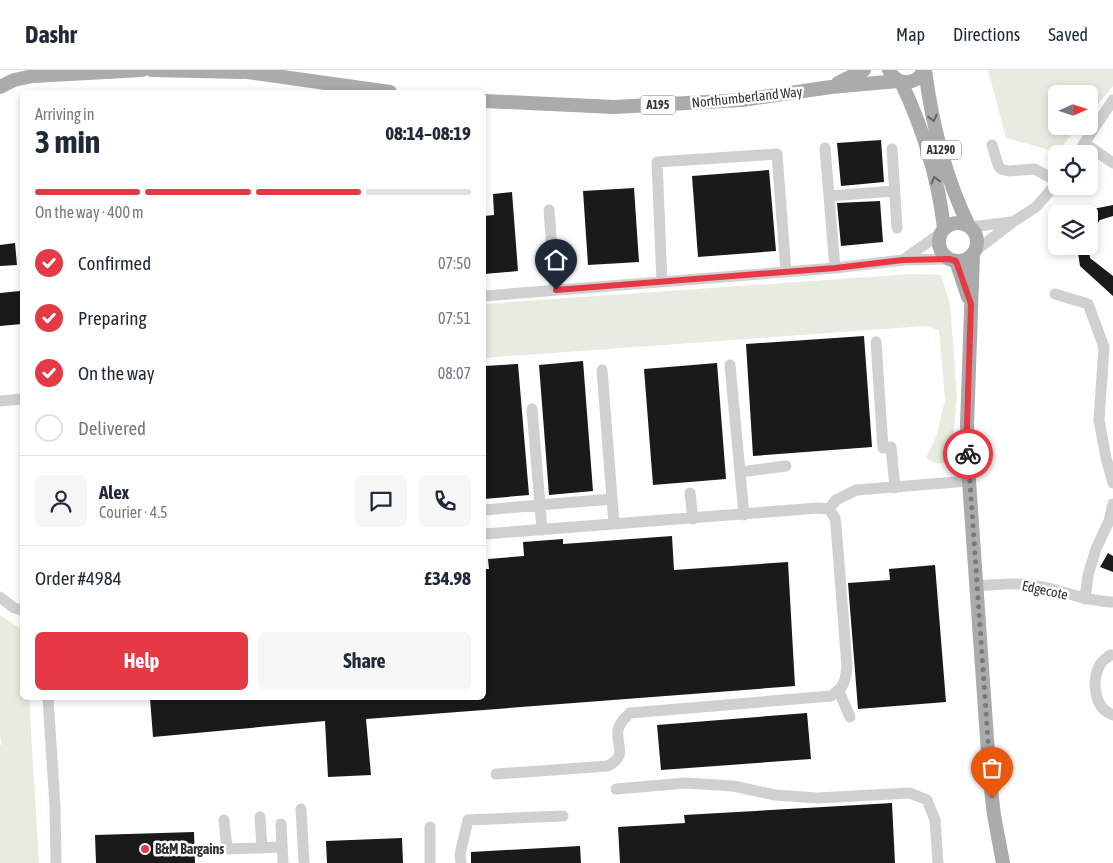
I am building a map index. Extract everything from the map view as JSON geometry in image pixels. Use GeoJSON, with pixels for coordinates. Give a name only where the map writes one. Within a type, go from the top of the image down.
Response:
{"type":"FeatureCollection","features":[{"type":"Feature","properties":{"kind":"main road"},"geometry":{"type":"LineString","coordinates":[[0,86],[14,80],[33,76],[142,70]]}},
{"type":"Feature","properties":{"kind":"main road"},"geometry":{"type":"LineString","coordinates":[[151,70],[238,71],[376,90]]}},
{"type":"Feature","properties":{"kind":"main road","name":"Northumberland Way"},"geometry":{"type":"LineString","coordinates":[[831,87],[864,70]]}},
{"type":"Feature","properties":{"kind":"main road"},"geometry":{"type":"LineString","coordinates":[[888,70],[894,78],[900,81]]}},
{"type":"Feature","properties":{"kind":"main road","name":"A195"},"geometry":{"type":"LineString","coordinates":[[900,81],[913,81],[925,70]]}},
{"type":"Feature","properties":{"kind":"main road","name":"A1290"},"geometry":{"type":"LineString","coordinates":[[925,70],[931,112],[948,176],[956,200],[977,237],[974,253],[971,304],[967,425],[969,481],[990,781],[1003,863]]}},
{"type":"Feature","properties":{"kind":"main road","name":"Northumberland Way"},"geometry":{"type":"LineString","coordinates":[[486,101],[614,107],[742,100],[831,87],[900,81]]}},
{"type":"Feature","properties":{"kind":"main road","name":"A1290"},"geometry":{"type":"LineString","coordinates":[[900,81],[923,133],[939,194],[942,231],[939,239],[941,251],[953,260],[971,304]]}},
{"type":"Feature","properties":{"kind":"main road"},"geometry":{"type":"LineString","coordinates":[[942,231],[948,225],[959,222],[970,227]]}},
{"type":"Feature","properties":{"kind":"main road"},"geometry":{"type":"LineString","coordinates":[[953,260],[968,258],[974,253]]}},
{"type":"Feature","properties":{"kind":"street"},"geometry":{"type":"LineString","coordinates":[[1113,100],[1084,143],[1113,163]]}},
{"type":"Feature","properties":{"kind":"street"},"geometry":{"type":"LineString","coordinates":[[992,144],[1001,169],[1009,172],[1021,169],[1036,169],[1048,177]]}},
{"type":"Feature","properties":{"kind":"street"},"geometry":{"type":"LineString","coordinates":[[824,148],[835,268]]}},
{"type":"Feature","properties":{"kind":"street"},"geometry":{"type":"LineString","coordinates":[[892,149],[897,228]]}},
{"type":"Feature","properties":{"kind":"street"},"geometry":{"type":"LineString","coordinates":[[662,282],[657,162],[777,154],[786,272]]}},
{"type":"Feature","properties":{"kind":"street"},"geometry":{"type":"LineString","coordinates":[[829,196],[894,192]]}},
{"type":"Feature","properties":{"kind":"street"},"geometry":{"type":"LineString","coordinates":[[974,253],[1013,222],[1036,207],[1048,192]]}},
{"type":"Feature","properties":{"kind":"street"},"geometry":{"type":"LineString","coordinates":[[549,210],[556,290]]}},
{"type":"Feature","properties":{"kind":"street"},"geometry":{"type":"LineString","coordinates":[[970,227],[1013,222]]}},
{"type":"Feature","properties":{"kind":"street"},"geometry":{"type":"LineString","coordinates":[[903,260],[942,231]]}},
{"type":"Feature","properties":{"kind":"street"},"geometry":{"type":"LineString","coordinates":[[486,296],[835,268],[903,260],[953,260]]}},
{"type":"Feature","properties":{"kind":"street"},"geometry":{"type":"LineString","coordinates":[[1054,294],[1088,304],[1104,347],[1099,420],[1106,458],[1112,477]]}},
{"type":"Feature","properties":{"kind":"street"},"geometry":{"type":"LineString","coordinates":[[876,342],[883,448],[891,447],[896,488]]}},
{"type":"Feature","properties":{"kind":"street"},"geometry":{"type":"LineString","coordinates":[[730,365],[744,515]]}},
{"type":"Feature","properties":{"kind":"street"},"geometry":{"type":"LineString","coordinates":[[602,370],[614,524]]}},
{"type":"Feature","properties":{"kind":"street"},"geometry":{"type":"LineString","coordinates":[[0,401],[20,399]]}},
{"type":"Feature","properties":{"kind":"street"},"geometry":{"type":"LineString","coordinates":[[532,410],[542,530]]}},
{"type":"Feature","properties":{"kind":"street"},"geometry":{"type":"LineString","coordinates":[[740,472],[786,466]]}},
{"type":"Feature","properties":{"kind":"street"},"geometry":{"type":"LineString","coordinates":[[829,509],[836,500],[856,490],[969,481]]}},
{"type":"Feature","properties":{"kind":"street"},"geometry":{"type":"LineString","coordinates":[[690,493],[693,519]]}},
{"type":"Feature","properties":{"kind":"street"},"geometry":{"type":"LineString","coordinates":[[486,510],[612,500]]}},
{"type":"Feature","properties":{"kind":"street"},"geometry":{"type":"LineString","coordinates":[[1085,599],[1088,575],[1096,548],[1109,533],[1109,521],[1113,504]]}},
{"type":"Feature","properties":{"kind":"street"},"geometry":{"type":"LineString","coordinates":[[486,534],[818,508],[829,509]]}},
{"type":"Feature","properties":{"kind":"street"},"geometry":{"type":"LineString","coordinates":[[496,774],[608,766],[620,756],[618,730],[622,721],[630,713],[831,696],[839,691],[846,679],[846,667],[836,525],[835,518],[829,509]]}},
{"type":"Feature","properties":{"kind":"street","name":"Edgecote"},"geometry":{"type":"LineString","coordinates":[[977,586],[1012,583],[1032,585],[1085,599],[1113,602]]}},
{"type":"Feature","properties":{"kind":"street"},"geometry":{"type":"LineString","coordinates":[[0,598],[14,608],[20,610]]}},
{"type":"Feature","properties":{"kind":"street"},"geometry":{"type":"LineString","coordinates":[[1113,655],[1110,655],[1101,663],[1094,682],[1098,702],[1113,715]]}},
{"type":"Feature","properties":{"kind":"street"},"geometry":{"type":"LineString","coordinates":[[839,691],[850,717]]}},
{"type":"Feature","properties":{"kind":"street"},"geometry":{"type":"LineString","coordinates":[[48,700],[55,806],[56,863]]}},
{"type":"Feature","properties":{"kind":"street"},"geometry":{"type":"LineString","coordinates":[[616,789],[686,783],[733,786],[775,795],[818,798],[910,793],[927,800],[935,820],[938,863]]}},
{"type":"Feature","properties":{"kind":"street"},"geometry":{"type":"LineString","coordinates":[[302,809],[304,863]]}},
{"type":"Feature","properties":{"kind":"street"},"geometry":{"type":"LineString","coordinates":[[260,816],[262,848]]}},
{"type":"Feature","properties":{"kind":"street"},"geometry":{"type":"LineString","coordinates":[[461,863],[460,854],[468,820],[563,816]]}},
{"type":"Feature","properties":{"kind":"street"},"geometry":{"type":"LineString","coordinates":[[224,820],[226,849],[282,848]]}},
{"type":"Feature","properties":{"kind":"street"},"geometry":{"type":"LineString","coordinates":[[282,824],[283,863]]}},
{"type":"Feature","properties":{"kind":"street"},"geometry":{"type":"LineString","coordinates":[[430,827],[430,863]]}},
{"type":"Feature","properties":{"kind":"shaded area"},"geometry":{"type":"Polygon","coordinates":[[[988,70],[1113,70],[1113,86],[1098,104],[1098,85],[1048,85],[1048,135],[1071,135],[1063,145],[1048,145],[1048,150],[1006,138],[988,70]]]}},
{"type":"Feature","properties":{"kind":"shaded area"},"geometry":{"type":"Polygon","coordinates":[[[911,274],[941,275],[950,304],[957,397],[951,461],[938,464],[926,458],[937,434],[945,400],[939,330],[925,326],[486,358],[486,304],[911,274]]]}},
{"type":"Feature","properties":{"kind":"shaded area"},"geometry":{"type":"Polygon","coordinates":[[[0,615],[20,629],[20,700],[29,700],[39,863],[0,863],[0,745],[2,744],[0,736],[0,615]]]}},
{"type":"Feature","properties":{"kind":"building"},"geometry":{"type":"Polygon","coordinates":[[[881,140],[884,182],[841,186],[837,143],[881,140]]]}},
{"type":"Feature","properties":{"kind":"building"},"geometry":{"type":"Polygon","coordinates":[[[769,170],[776,251],[698,257],[692,176],[769,170]]]}},
{"type":"Feature","properties":{"kind":"building"},"geometry":{"type":"Polygon","coordinates":[[[634,188],[639,262],[588,265],[583,191],[634,188]]]}},
{"type":"Feature","properties":{"kind":"building"},"geometry":{"type":"Polygon","coordinates":[[[512,192],[518,271],[486,274],[486,216],[494,215],[493,194],[512,192]]]}},
{"type":"Feature","properties":{"kind":"building"},"geometry":{"type":"Polygon","coordinates":[[[880,201],[883,242],[841,246],[837,203],[880,201]]]}},
{"type":"Feature","properties":{"kind":"building"},"geometry":{"type":"Polygon","coordinates":[[[1113,205],[1113,216],[1100,220],[1098,223],[1098,208],[1113,205]]]}},
{"type":"Feature","properties":{"kind":"building"},"geometry":{"type":"Polygon","coordinates":[[[15,243],[17,265],[0,266],[0,245],[15,243]]]}},
{"type":"Feature","properties":{"kind":"building"},"geometry":{"type":"Polygon","coordinates":[[[1078,255],[1090,255],[1090,258],[1113,276],[1113,296],[1080,266],[1078,255]]]}},
{"type":"Feature","properties":{"kind":"building"},"geometry":{"type":"Polygon","coordinates":[[[20,291],[20,324],[0,326],[0,293],[20,291]]]}},
{"type":"Feature","properties":{"kind":"building"},"geometry":{"type":"Polygon","coordinates":[[[864,336],[872,447],[753,456],[746,344],[864,336]]]}},
{"type":"Feature","properties":{"kind":"building"},"geometry":{"type":"Polygon","coordinates":[[[583,361],[593,491],[549,495],[539,365],[583,361]]]}},
{"type":"Feature","properties":{"kind":"building"},"geometry":{"type":"Polygon","coordinates":[[[717,363],[726,479],[653,485],[644,369],[717,363]]]}},
{"type":"Feature","properties":{"kind":"building"},"geometry":{"type":"Polygon","coordinates":[[[518,364],[529,495],[486,499],[486,366],[518,364]]]}},
{"type":"Feature","properties":{"kind":"building"},"geometry":{"type":"Polygon","coordinates":[[[672,536],[674,570],[788,562],[795,686],[366,719],[371,775],[328,777],[325,721],[153,737],[150,700],[486,700],[486,569],[489,569],[488,559],[524,556],[523,542],[563,539],[563,544],[672,536]]]}},
{"type":"Feature","properties":{"kind":"building"},"geometry":{"type":"Polygon","coordinates":[[[1108,553],[1113,556],[1113,572],[1100,567],[1108,553]]]}},
{"type":"Feature","properties":{"kind":"building"},"geometry":{"type":"Polygon","coordinates":[[[935,565],[946,702],[858,709],[848,583],[890,580],[889,569],[935,565]]]}},
{"type":"Feature","properties":{"kind":"building"},"geometry":{"type":"Polygon","coordinates":[[[807,713],[811,759],[661,770],[657,725],[807,713]]]}},
{"type":"Feature","properties":{"kind":"building"},"geometry":{"type":"Polygon","coordinates":[[[892,803],[895,863],[620,863],[618,827],[685,823],[684,815],[892,803]]]}},
{"type":"Feature","properties":{"kind":"building","name":"B&M Bargains"},"geometry":{"type":"Polygon","coordinates":[[[194,832],[195,863],[96,863],[95,835],[194,832]]]}},
{"type":"Feature","properties":{"kind":"building"},"geometry":{"type":"Polygon","coordinates":[[[402,838],[403,863],[327,863],[326,841],[402,838]]]}},
{"type":"Feature","properties":{"kind":"building"},"geometry":{"type":"Polygon","coordinates":[[[580,846],[581,863],[471,863],[471,852],[580,846]]]}},
{"type":"Feature","properties":{"kind":"way so far"},"geometry":{"type":"LineString","coordinates":[[968,454],[992,798]]}},
{"type":"Feature","properties":{"kind":"place","name":"B&M Bargains"},"geometry":{"type":"Point","coordinates":[145,849]}},
{"type":"Feature","properties":{"kind":"route"},"geometry":{"type":"LineString","coordinates":[[556,290],[835,268],[903,260],[949,259],[956,261],[971,304],[967,425],[968,454]]}}]}
